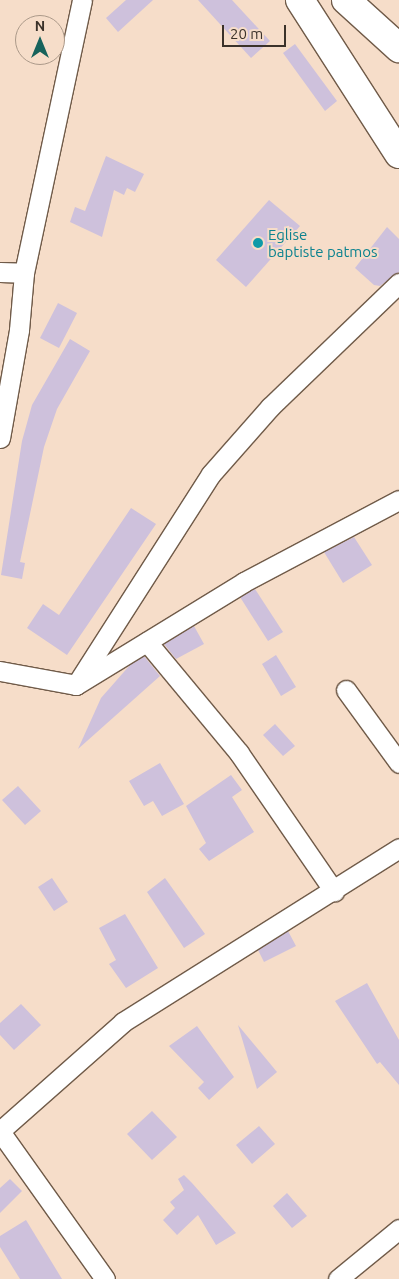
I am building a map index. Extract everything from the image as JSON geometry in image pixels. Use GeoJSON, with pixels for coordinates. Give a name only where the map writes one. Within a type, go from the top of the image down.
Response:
{"type":"FeatureCollection","features":[{"type":"Feature","properties":{"kind":"main road"},"geometry":{"type":"LineString","coordinates":[[300,0],[399,154]]}},
{"type":"Feature","properties":{"kind":"main road"},"geometry":{"type":"LineString","coordinates":[[346,0],[399,48]]}},
{"type":"Feature","properties":{"kind":"street"},"geometry":{"type":"LineString","coordinates":[[0,438],[19,330],[24,273],[82,0]]}},
{"type":"Feature","properties":{"kind":"street"},"geometry":{"type":"LineString","coordinates":[[0,272],[24,273]]}},
{"type":"Feature","properties":{"kind":"street"},"geometry":{"type":"LineString","coordinates":[[76,686],[211,474],[277,400],[399,283]]}},
{"type":"Feature","properties":{"kind":"street"},"geometry":{"type":"LineString","coordinates":[[0,671],[76,686],[244,582],[399,500]]}},
{"type":"Feature","properties":{"kind":"street"},"geometry":{"type":"LineString","coordinates":[[147,642],[239,753],[334,891]]}},
{"type":"Feature","properties":{"kind":"street"},"geometry":{"type":"LineString","coordinates":[[346,690],[399,762]]}},
{"type":"Feature","properties":{"kind":"street"},"geometry":{"type":"LineString","coordinates":[[105,1279],[0,1130],[123,1022],[334,891],[399,848]]}},
{"type":"Feature","properties":{"kind":"street"},"geometry":{"type":"LineString","coordinates":[[338,1279],[399,1229]]}},
{"type":"Feature","properties":{"kind":"building"},"geometry":{"type":"Polygon","coordinates":[[[126,0],[153,0],[118,32],[106,18],[126,0]]]}},
{"type":"Feature","properties":{"kind":"building"},"geometry":{"type":"Polygon","coordinates":[[[198,0],[232,0],[270,41],[251,58],[198,0]]]}},
{"type":"Feature","properties":{"kind":"building"},"geometry":{"type":"Polygon","coordinates":[[[295,44],[337,101],[325,111],[283,53],[295,44]]]}},
{"type":"Feature","properties":{"kind":"building"},"geometry":{"type":"Polygon","coordinates":[[[106,156],[144,174],[135,192],[127,188],[124,195],[114,190],[102,237],[70,222],[75,207],[85,211],[106,156]]]}},
{"type":"Feature","properties":{"kind":"building","name":"Eglise baptiste patmos"},"geometry":{"type":"Polygon","coordinates":[[[269,200],[300,226],[246,287],[216,260],[269,200]]]}},
{"type":"Feature","properties":{"kind":"building"},"geometry":{"type":"Polygon","coordinates":[[[387,227],[399,239],[399,272],[380,286],[374,285],[355,268],[387,227]]]}},
{"type":"Feature","properties":{"kind":"building"},"geometry":{"type":"Polygon","coordinates":[[[58,303],[77,313],[59,348],[40,338],[58,303]]]}},
{"type":"Feature","properties":{"kind":"building"},"geometry":{"type":"Polygon","coordinates":[[[70,339],[90,351],[57,409],[44,447],[20,562],[25,563],[22,579],[1,575],[22,441],[32,405],[70,339]]]}},
{"type":"Feature","properties":{"kind":"building"},"geometry":{"type":"Polygon","coordinates":[[[131,508],[156,524],[67,655],[27,628],[43,604],[59,615],[131,508]]]}},
{"type":"Feature","properties":{"kind":"building"},"geometry":{"type":"Polygon","coordinates":[[[354,537],[372,565],[343,583],[324,552],[354,537]]]}},
{"type":"Feature","properties":{"kind":"building"},"geometry":{"type":"Polygon","coordinates":[[[255,589],[283,632],[268,641],[240,597],[255,589]]]}},
{"type":"Feature","properties":{"kind":"building"},"geometry":{"type":"Polygon","coordinates":[[[194,626],[204,644],[176,659],[164,644],[194,626]]]}},
{"type":"Feature","properties":{"kind":"building"},"geometry":{"type":"Polygon","coordinates":[[[276,655],[296,687],[281,696],[262,664],[276,655]]]}},
{"type":"Feature","properties":{"kind":"building"},"geometry":{"type":"Polygon","coordinates":[[[144,656],[160,676],[78,749],[101,698],[130,665],[144,656]]]}},
{"type":"Feature","properties":{"kind":"building"},"geometry":{"type":"Polygon","coordinates":[[[275,724],[295,746],[283,756],[263,735],[275,724]]]}},
{"type":"Feature","properties":{"kind":"building"},"geometry":{"type":"Polygon","coordinates":[[[160,763],[184,804],[162,816],[153,801],[144,806],[129,781],[160,763]]]}},
{"type":"Feature","properties":{"kind":"building"},"geometry":{"type":"Polygon","coordinates":[[[231,775],[242,790],[232,797],[254,832],[209,861],[199,849],[206,843],[186,806],[231,775]]]}},
{"type":"Feature","properties":{"kind":"building"},"geometry":{"type":"Polygon","coordinates":[[[18,786],[41,811],[25,825],[2,800],[18,786]]]}},
{"type":"Feature","properties":{"kind":"building"},"geometry":{"type":"Polygon","coordinates":[[[52,878],[68,902],[54,911],[38,887],[52,878]]]}},
{"type":"Feature","properties":{"kind":"building"},"geometry":{"type":"Polygon","coordinates":[[[165,878],[205,934],[184,948],[147,892],[165,878]]]}},
{"type":"Feature","properties":{"kind":"building"},"geometry":{"type":"Polygon","coordinates":[[[125,914],[158,968],[126,988],[109,964],[116,960],[99,928],[125,914]]]}},
{"type":"Feature","properties":{"kind":"building"},"geometry":{"type":"Polygon","coordinates":[[[288,931],[296,946],[264,962],[258,950],[288,931]]]}},
{"type":"Feature","properties":{"kind":"building"},"geometry":{"type":"Polygon","coordinates":[[[367,983],[399,1040],[399,1085],[380,1062],[377,1064],[335,1001],[367,983]]]}},
{"type":"Feature","properties":{"kind":"building"},"geometry":{"type":"Polygon","coordinates":[[[21,1004],[41,1025],[14,1050],[0,1035],[0,1023],[21,1004]]]}},
{"type":"Feature","properties":{"kind":"building"},"geometry":{"type":"Polygon","coordinates":[[[238,1025],[277,1072],[257,1089],[238,1025]]]}},
{"type":"Feature","properties":{"kind":"building"},"geometry":{"type":"Polygon","coordinates":[[[197,1026],[234,1077],[209,1100],[198,1088],[204,1082],[169,1046],[197,1026]]]}},
{"type":"Feature","properties":{"kind":"building"},"geometry":{"type":"Polygon","coordinates":[[[152,1111],[177,1137],[152,1160],[127,1134],[152,1111]]]}},
{"type":"Feature","properties":{"kind":"building"},"geometry":{"type":"Polygon","coordinates":[[[259,1126],[275,1144],[252,1164],[236,1145],[259,1126]]]}},
{"type":"Feature","properties":{"kind":"building"},"geometry":{"type":"Polygon","coordinates":[[[184,1175],[236,1233],[216,1245],[198,1215],[177,1235],[163,1220],[175,1208],[170,1202],[184,1190],[178,1179],[184,1175]]]}},
{"type":"Feature","properties":{"kind":"building"},"geometry":{"type":"Polygon","coordinates":[[[10,1179],[22,1191],[0,1213],[0,1188],[10,1179]]]}},
{"type":"Feature","properties":{"kind":"building"},"geometry":{"type":"Polygon","coordinates":[[[287,1193],[307,1216],[292,1228],[273,1206],[287,1193]]]}},
{"type":"Feature","properties":{"kind":"building"},"geometry":{"type":"Polygon","coordinates":[[[26,1220],[62,1279],[20,1279],[0,1247],[0,1236],[26,1220]]]}},
{"type":"Feature","properties":{"kind":"place","name":"Eglise baptiste patmos"},"geometry":{"type":"Point","coordinates":[258,243]}}]}
